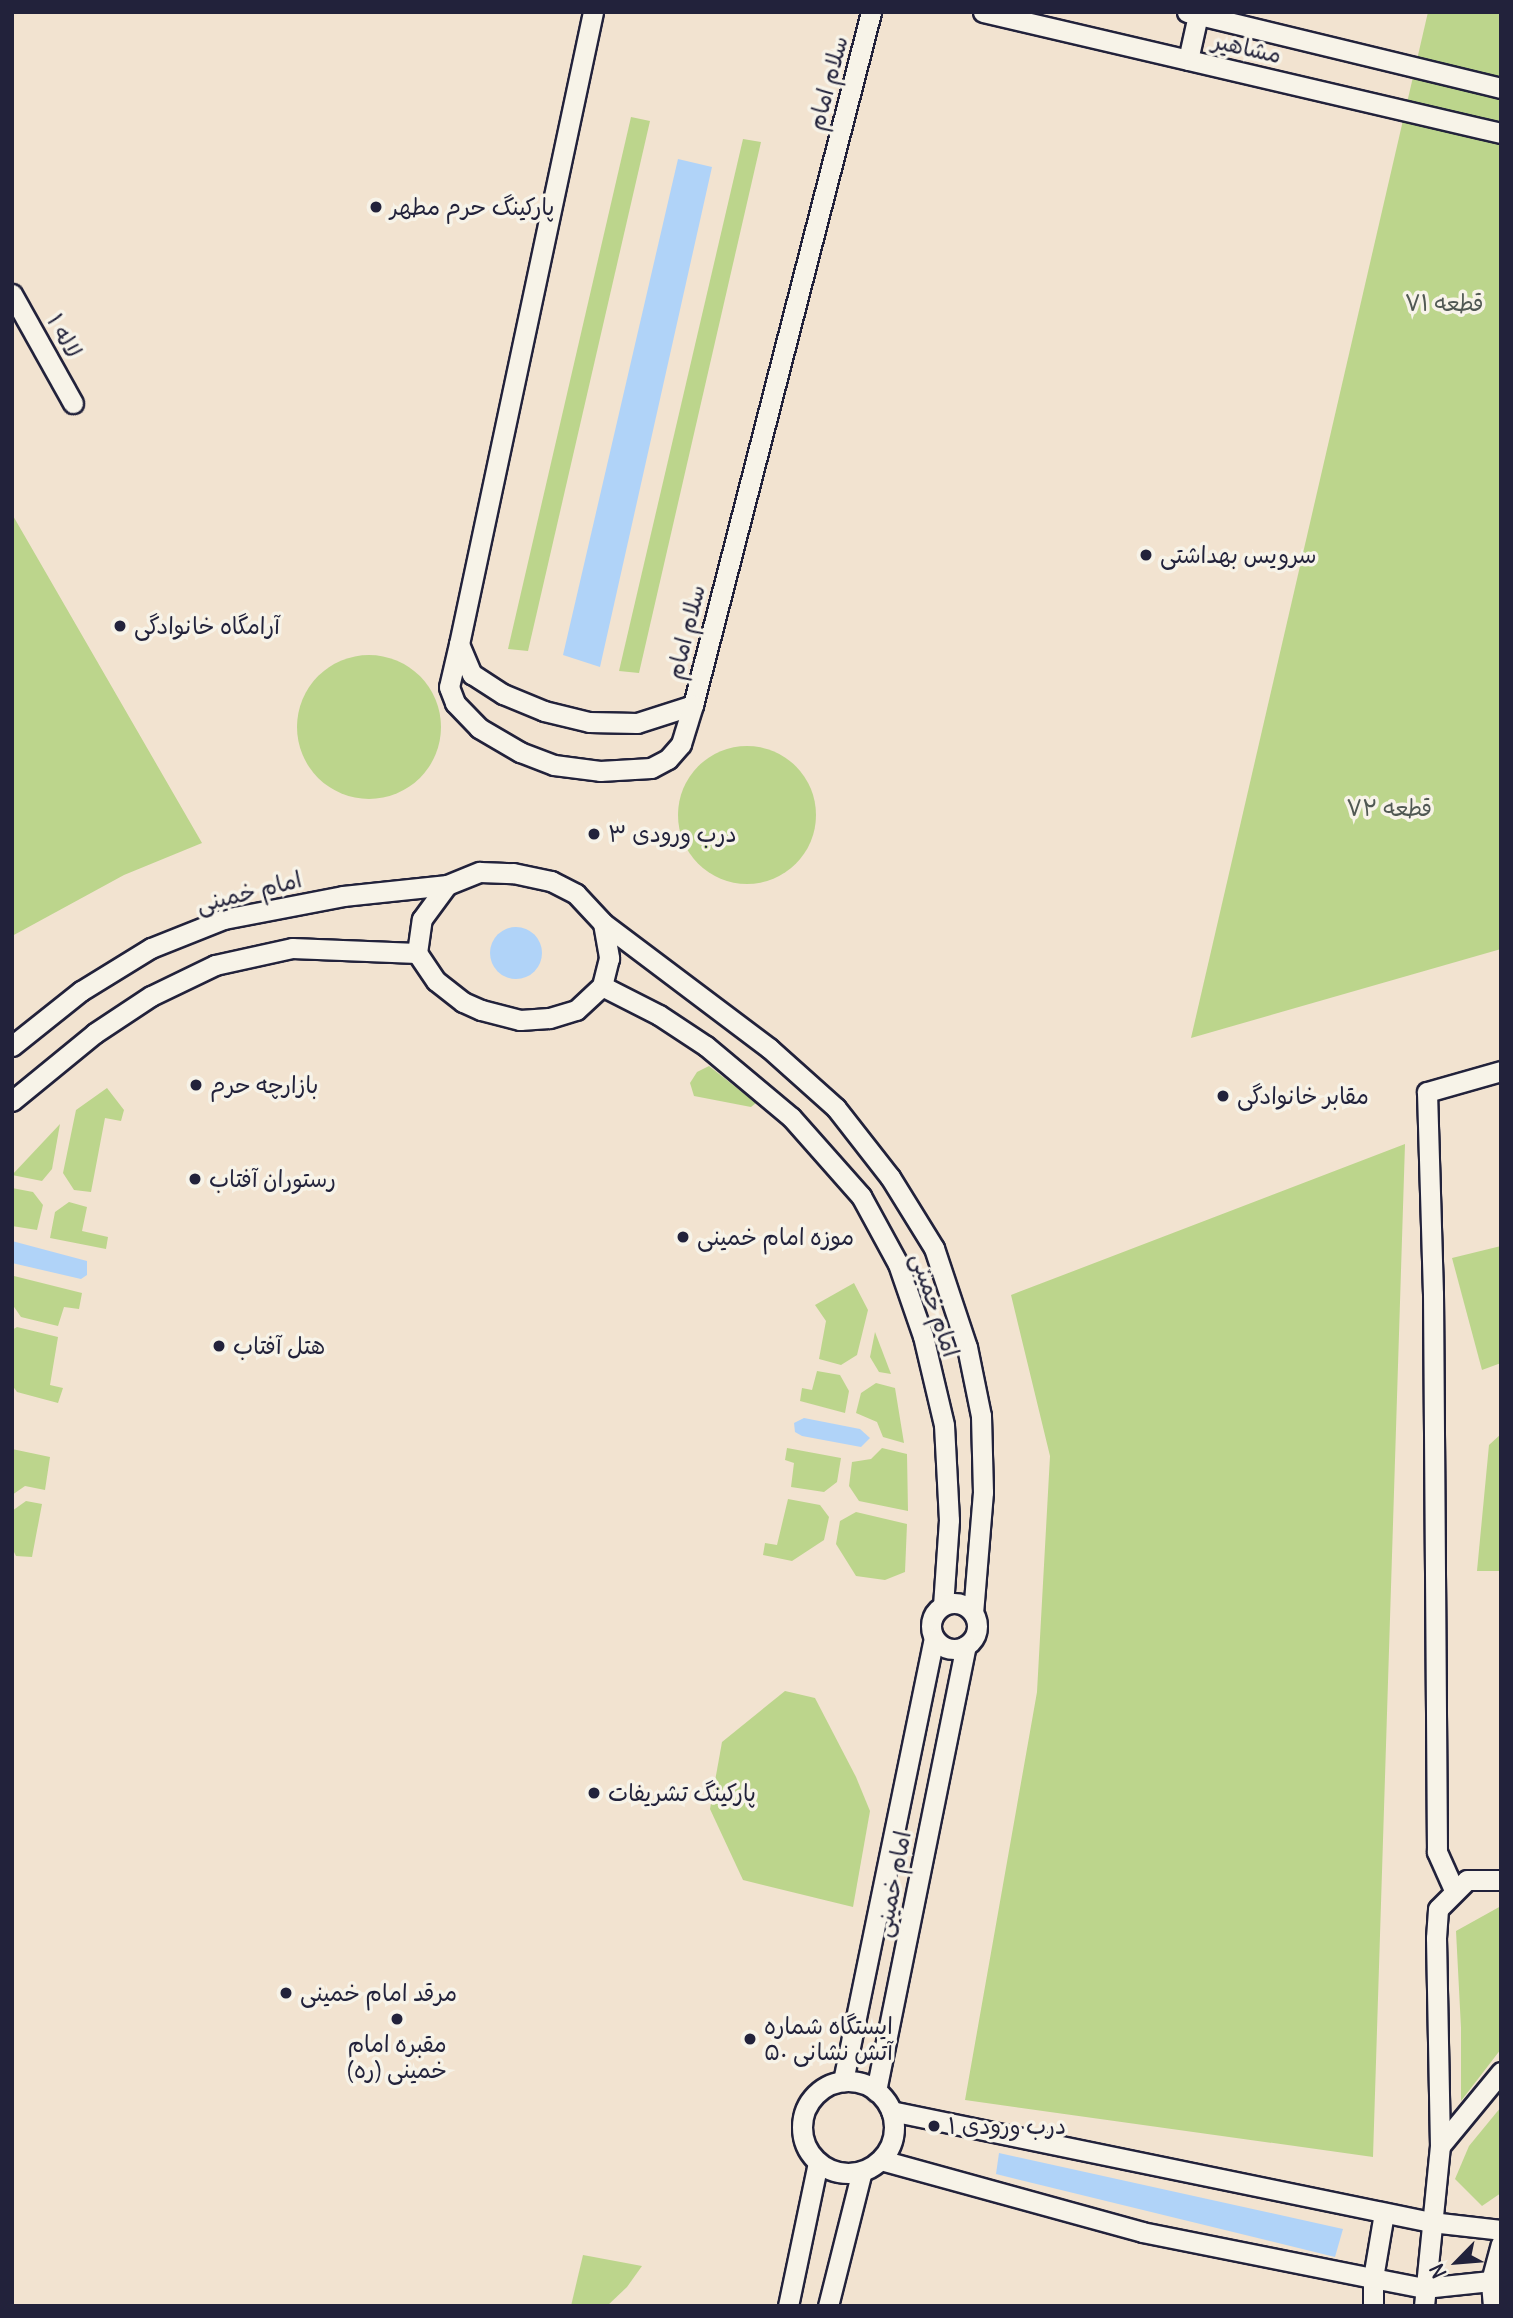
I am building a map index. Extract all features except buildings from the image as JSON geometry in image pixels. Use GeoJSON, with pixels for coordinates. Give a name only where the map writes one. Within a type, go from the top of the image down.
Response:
{"type":"FeatureCollection","features":[{"type":"Feature","properties":{"kind":"street"},"geometry":{"type":"LineString","coordinates":[[593,12],[449,687],[455,703],[479,728],[520,752],[554,765],[600,771],[651,768],[668,759],[681,744],[693,705]]}},
{"type":"Feature","properties":{"kind":"street","name":"سلام امام"},"geometry":{"type":"LineString","coordinates":[[458,644],[472,674],[503,694],[544,711],[589,722],[637,723],[693,705],[871,12]]}},
{"type":"Feature","properties":{"kind":"street","name":"مشاهیر"},"geometry":{"type":"LineString","coordinates":[[983,12],[1501,132]]}},
{"type":"Feature","properties":{"kind":"street"},"geometry":{"type":"LineString","coordinates":[[1188,60],[1192,14]]}},
{"type":"Feature","properties":{"kind":"street","name":"مشاهیر"},"geometry":{"type":"LineString","coordinates":[[1192,14],[1501,88]]}},
{"type":"Feature","properties":{"kind":"street","name":"لاله ۱"},"geometry":{"type":"LineString","coordinates":[[12,294],[73,403]]}},
{"type":"Feature","properties":{"kind":"street"},"geometry":{"type":"LineString","coordinates":[[480,872],[537,876],[576,894],[603,923],[609,958],[602,986],[576,1010],[549,1018],[520,1020],[481,1010],[463,1002],[436,981],[418,953],[422,919],[447,885],[480,872]]}},
{"type":"Feature","properties":{"kind":"street","name":"امام خمینی"},"geometry":{"type":"LineString","coordinates":[[12,1046],[80,991],[151,948],[224,919],[343,895],[447,885]]}},
{"type":"Feature","properties":{"kind":"street","name":"امام خمینی"},"geometry":{"type":"LineString","coordinates":[[603,923],[769,1048],[836,1108],[890,1177],[934,1248],[967,1347],[981,1416],[983,1492],[973,1613]]}},
{"type":"Feature","properties":{"kind":"street"},"geometry":{"type":"LineString","coordinates":[[12,1101],[96,1033],[151,996],[215,965],[292,948],[418,953]]}},
{"type":"Feature","properties":{"kind":"street","name":"امام خمینی"},"geometry":{"type":"LineString","coordinates":[[602,986],[659,1015],[706,1046],[792,1118],[861,1196],[898,1264],[923,1336],[944,1425],[949,1520],[943,1605]]}},
{"type":"Feature","properties":{"kind":"street"},"geometry":{"type":"LineString","coordinates":[[1454,1890],[1437,1852],[1433,1294],[1427,1092],[1501,1071]]}},
{"type":"Feature","properties":{"kind":"street"},"geometry":{"type":"LineString","coordinates":[[956,1602],[973,1613],[977,1631],[966,1646],[945,1647],[934,1638],[930,1623],[943,1605],[956,1602]]}},
{"type":"Feature","properties":{"kind":"street","name":"امام خمینی"},"geometry":{"type":"LineString","coordinates":[[843,2081],[934,1638]]}},
{"type":"Feature","properties":{"kind":"street","name":"امام خمینی"},"geometry":{"type":"LineString","coordinates":[[876,2091],[966,1646]]}},
{"type":"Feature","properties":{"kind":"street"},"geometry":{"type":"LineString","coordinates":[[1424,2297],[1440,2146],[1436,1938],[1438,1909],[1454,1890],[1467,1880],[1501,1880]]}},
{"type":"Feature","properties":{"kind":"street"},"geometry":{"type":"LineString","coordinates":[[1440,2146],[1501,2072]]}},
{"type":"Feature","properties":{"kind":"street"},"geometry":{"type":"LineString","coordinates":[[843,2081],[866,2085],[876,2091],[891,2112],[893,2137],[881,2160],[862,2171],[847,2174],[831,2171],[818,2163],[808,2151],[803,2136],[804,2114],[815,2094],[828,2085],[843,2081]]}},
{"type":"Feature","properties":{"kind":"street"},"geometry":{"type":"LineString","coordinates":[[891,2112],[1384,2213],[1501,2230]]}},
{"type":"Feature","properties":{"kind":"street"},"geometry":{"type":"LineString","coordinates":[[881,2160],[1142,2232],[1373,2278],[1424,2297],[1491,2281]]}},
{"type":"Feature","properties":{"kind":"street"},"geometry":{"type":"LineString","coordinates":[[788,2306],[818,2163]]}},
{"type":"Feature","properties":{"kind":"street"},"geometry":{"type":"LineString","coordinates":[[828,2306],[862,2171]]}},
{"type":"Feature","properties":{"kind":"street"},"geometry":{"type":"LineString","coordinates":[[1373,2306],[1373,2278],[1384,2213]]}},
{"type":"Feature","properties":{"kind":"street"},"geometry":{"type":"LineString","coordinates":[[1493,2306],[1491,2281],[1501,2244]]}},
{"type":"Feature","properties":{"kind":"green space"},"geometry":{"type":"Polygon","coordinates":[[[1428,12],[1501,12],[1501,949],[1191,1038],[1428,12]]]}},
{"type":"Feature","properties":{"kind":"green space"},"geometry":{"type":"Polygon","coordinates":[[[631,117],[650,121],[528,651],[508,649],[631,117]]]}},
{"type":"Feature","properties":{"kind":"green space"},"geometry":{"type":"Polygon","coordinates":[[[743,139],[761,142],[639,673],[619,671],[743,139]]]}},
{"type":"Feature","properties":{"kind":"green space"},"geometry":{"type":"Polygon","coordinates":[[[12,514],[202,843],[124,875],[12,936],[12,514]]]}},
{"type":"Feature","properties":{"kind":"green space"},"geometry":{"type":"Polygon","coordinates":[[[369,655],[397,660],[420,676],[436,699],[441,727],[436,755],[420,778],[397,794],[369,799],[341,794],[318,778],[302,755],[297,727],[302,699],[318,676],[341,660],[369,655]]]}},
{"type":"Feature","properties":{"kind":"green space"},"geometry":{"type":"Polygon","coordinates":[[[747,746],[773,751],[796,766],[811,789],[816,815],[811,841],[796,864],[773,879],[747,884],[721,879],[698,864],[683,841],[678,815],[683,789],[698,766],[721,751],[747,746]]]}},
{"type":"Feature","properties":{"kind":"green space"},"geometry":{"type":"Polygon","coordinates":[[[709,1066],[756,1103],[751,1107],[694,1096],[690,1083],[697,1072],[709,1066]]]}},
{"type":"Feature","properties":{"kind":"green space"},"geometry":{"type":"Polygon","coordinates":[[[107,1088],[124,1110],[121,1121],[105,1118],[91,1192],[74,1190],[63,1173],[76,1110],[107,1088]]]}},
{"type":"Feature","properties":{"kind":"green space"},"geometry":{"type":"Polygon","coordinates":[[[60,1124],[52,1169],[42,1181],[12,1175],[60,1124]]]}},
{"type":"Feature","properties":{"kind":"green space"},"geometry":{"type":"Polygon","coordinates":[[[1405,1144],[1373,2157],[965,2100],[1037,1692],[1050,1456],[1011,1295],[1405,1144]]]}},
{"type":"Feature","properties":{"kind":"green space"},"geometry":{"type":"Polygon","coordinates":[[[12,1188],[33,1192],[43,1205],[37,1230],[12,1226],[12,1188]]]}},
{"type":"Feature","properties":{"kind":"green space"},"geometry":{"type":"Polygon","coordinates":[[[69,1202],[87,1207],[82,1231],[108,1237],[106,1249],[50,1238],[55,1212],[69,1202]]]}},
{"type":"Feature","properties":{"kind":"green space"},"geometry":{"type":"Polygon","coordinates":[[[1501,1246],[1501,1363],[1482,1370],[1452,1258],[1501,1246]]]}},
{"type":"Feature","properties":{"kind":"green space"},"geometry":{"type":"Polygon","coordinates":[[[14,1276],[82,1293],[79,1309],[64,1307],[58,1326],[21,1317],[12,1304],[14,1276]]]}},
{"type":"Feature","properties":{"kind":"green space"},"geometry":{"type":"Polygon","coordinates":[[[854,1283],[868,1310],[857,1355],[841,1365],[819,1359],[826,1321],[815,1305],[854,1283]]]}},
{"type":"Feature","properties":{"kind":"green space"},"geometry":{"type":"Polygon","coordinates":[[[17,1327],[58,1337],[50,1385],[63,1388],[58,1403],[17,1392],[12,1385],[12,1330],[17,1327]]]}},
{"type":"Feature","properties":{"kind":"green space"},"geometry":{"type":"Polygon","coordinates":[[[875,1332],[891,1374],[879,1372],[870,1357],[875,1332]]]}},
{"type":"Feature","properties":{"kind":"green space"},"geometry":{"type":"Polygon","coordinates":[[[817,1371],[840,1375],[849,1391],[845,1413],[800,1401],[802,1388],[812,1390],[817,1371]]]}},
{"type":"Feature","properties":{"kind":"green space"},"geometry":{"type":"Polygon","coordinates":[[[876,1383],[895,1388],[904,1443],[883,1437],[877,1422],[856,1413],[861,1393],[876,1383]]]}},
{"type":"Feature","properties":{"kind":"green space"},"geometry":{"type":"Polygon","coordinates":[[[1501,1434],[1501,1571],[1477,1571],[1489,1445],[1501,1434]]]}},
{"type":"Feature","properties":{"kind":"green space"},"geometry":{"type":"Polygon","coordinates":[[[787,1448],[841,1458],[837,1482],[824,1492],[791,1487],[794,1463],[785,1460],[787,1448]]]}},
{"type":"Feature","properties":{"kind":"green space"},"geometry":{"type":"Polygon","coordinates":[[[882,1448],[907,1454],[908,1511],[859,1501],[849,1486],[852,1462],[871,1459],[882,1448]]]}},
{"type":"Feature","properties":{"kind":"green space"},"geometry":{"type":"Polygon","coordinates":[[[12,1449],[50,1457],[45,1490],[25,1486],[12,1495],[12,1449]]]}},
{"type":"Feature","properties":{"kind":"green space"},"geometry":{"type":"Polygon","coordinates":[[[788,1499],[820,1505],[829,1517],[824,1540],[792,1561],[763,1555],[765,1543],[777,1545],[788,1499]]]}},
{"type":"Feature","properties":{"kind":"green space"},"geometry":{"type":"Polygon","coordinates":[[[26,1501],[42,1504],[32,1557],[16,1556],[12,1548],[12,1511],[26,1501]]]}},
{"type":"Feature","properties":{"kind":"green space"},"geometry":{"type":"Polygon","coordinates":[[[856,1512],[907,1524],[905,1572],[885,1580],[856,1576],[836,1544],[840,1521],[856,1512]]]}},
{"type":"Feature","properties":{"kind":"green space"},"geometry":{"type":"Polygon","coordinates":[[[785,1691],[815,1698],[856,1777],[870,1811],[853,1907],[743,1880],[710,1809],[722,1742],[785,1691]]]}},
{"type":"Feature","properties":{"kind":"green space"},"geometry":{"type":"Polygon","coordinates":[[[1501,1906],[1501,2049],[1461,2101],[1461,2028],[1456,1931],[1501,1906]]]}},
{"type":"Feature","properties":{"kind":"green space"},"geometry":{"type":"Polygon","coordinates":[[[1501,2107],[1501,2193],[1482,2206],[1455,2179],[1469,2146],[1501,2107]]]}},
{"type":"Feature","properties":{"kind":"green space"},"geometry":{"type":"Polygon","coordinates":[[[583,2255],[642,2266],[627,2287],[607,2306],[571,2306],[583,2255]]]}},
{"type":"Feature","properties":{"kind":"water"},"geometry":{"type":"Polygon","coordinates":[[[678,159],[712,167],[600,667],[563,655],[678,159]]]}},
{"type":"Feature","properties":{"kind":"water"},"geometry":{"type":"Polygon","coordinates":[[[516,927],[526,929],[534,935],[540,943],[540,963],[534,971],[526,977],[516,979],[506,977],[498,971],[492,963],[490,953],[492,943],[498,935],[506,929],[516,927]]]}},
{"type":"Feature","properties":{"kind":"water"},"geometry":{"type":"Polygon","coordinates":[[[12,1241],[87,1261],[87,1275],[81,1279],[12,1263],[12,1241]]]}},
{"type":"Feature","properties":{"kind":"water"},"geometry":{"type":"Polygon","coordinates":[[[804,1418],[860,1429],[870,1438],[861,1447],[802,1436],[795,1432],[794,1423],[804,1418]]]}},
{"type":"Feature","properties":{"kind":"water"},"geometry":{"type":"Polygon","coordinates":[[[999,2153],[1343,2229],[1335,2257],[996,2174],[999,2153]]]}},
{"type":"Feature","properties":{"kind":"place","name":"پارکینگ حرم مطهر"},"geometry":{"type":"Point","coordinates":[376,207]}},
{"type":"Feature","properties":{"kind":"place","name":"سرویس بهداشتی"},"geometry":{"type":"Point","coordinates":[1146,555]}},
{"type":"Feature","properties":{"kind":"place","name":"آرامگاه خانوادگی"},"geometry":{"type":"Point","coordinates":[120,626]}},
{"type":"Feature","properties":{"kind":"place","name":"درب ورودی ۳"},"geometry":{"type":"Point","coordinates":[594,834]}},
{"type":"Feature","properties":{"kind":"place","name":"بازارچه حرم"},"geometry":{"type":"Point","coordinates":[196,1085]}},
{"type":"Feature","properties":{"kind":"place","name":"مقابر خانوادگی"},"geometry":{"type":"Point","coordinates":[1223,1096]}},
{"type":"Feature","properties":{"kind":"place","name":"رستوران آفتاب"},"geometry":{"type":"Point","coordinates":[195,1179]}},
{"type":"Feature","properties":{"kind":"place","name":"موزه امام خمینی"},"geometry":{"type":"Point","coordinates":[683,1237]}},
{"type":"Feature","properties":{"kind":"place","name":"هتل آفتاب"},"geometry":{"type":"Point","coordinates":[219,1346]}},
{"type":"Feature","properties":{"kind":"place","name":"پارکینگ تشریفات"},"geometry":{"type":"Point","coordinates":[594,1793]}},
{"type":"Feature","properties":{"kind":"place","name":"مرقد امام خمینی"},"geometry":{"type":"Point","coordinates":[286,1993]}},
{"type":"Feature","properties":{"kind":"place","name":"مقبره امام خمینی (ره)"},"geometry":{"type":"Point","coordinates":[397,2019]}},
{"type":"Feature","properties":{"kind":"place","name":"ایستگاه شماره ۵۰ آتش نشانی"},"geometry":{"type":"Point","coordinates":[750,2039]}},
{"type":"Feature","properties":{"kind":"place","name":"درب ورودی ۱"},"geometry":{"type":"Point","coordinates":[934,2126]}},
{"type":"Feature","properties":{"kind":"park label","name":"قطعه ۷۱"},"geometry":{"type":"Point","coordinates":[1444,303]}},
{"type":"Feature","properties":{"kind":"park label","name":"قطعه ۷۲"},"geometry":{"type":"Point","coordinates":[1389,808]}}]}
